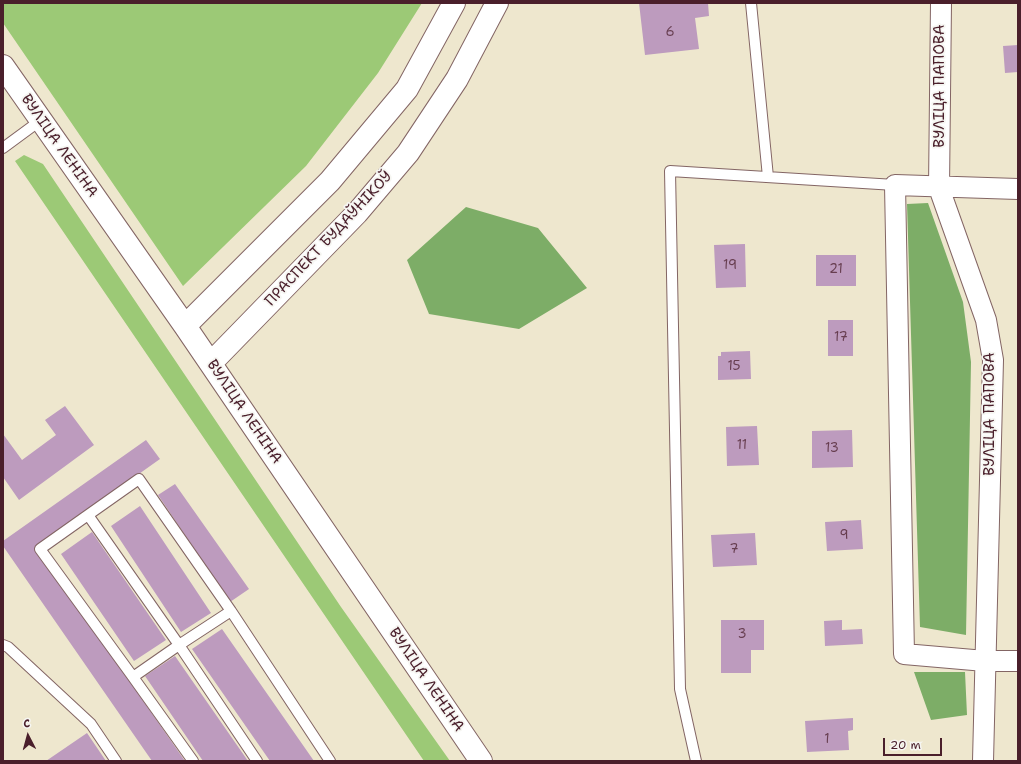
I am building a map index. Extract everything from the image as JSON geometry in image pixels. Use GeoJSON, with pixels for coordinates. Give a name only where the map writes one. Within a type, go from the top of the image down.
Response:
{"type":"FeatureCollection","features":[{"type":"Feature","properties":{"kind":"main road"},"geometry":{"type":"LineString","coordinates":[[185,326],[330,181],[402,95],[454,3]]}},
{"type":"Feature","properties":{"kind":"main road","name":"ПРАСПЕКТ БУДАЎНІКОЎ"},"geometry":{"type":"LineString","coordinates":[[210,363],[358,213],[408,153],[457,79],[497,3]]}},
{"type":"Feature","properties":{"kind":"main road","name":"ВУЛІЦА ЛЕНІНА"},"geometry":{"type":"LineString","coordinates":[[3,66],[185,326],[481,761]]}},
{"type":"Feature","properties":{"kind":"street","name":"ВУЛІЦА ПАПОВА"},"geometry":{"type":"LineString","coordinates":[[941,3],[939,188],[986,320],[992,360],[983,761]]}},
{"type":"Feature","properties":{"kind":"street"},"geometry":{"type":"LineString","coordinates":[[1018,189],[939,188],[895,185],[904,654],[985,661],[1018,660]]}},
{"type":"Feature","properties":{"kind":"lane"},"geometry":{"type":"LineString","coordinates":[[751,3],[768,177]]}},
{"type":"Feature","properties":{"kind":"lane"},"geometry":{"type":"LineString","coordinates":[[3,148],[41,120]]}},
{"type":"Feature","properties":{"kind":"lane"},"geometry":{"type":"LineString","coordinates":[[696,761],[680,689],[670,171],[895,185]]}},
{"type":"Feature","properties":{"kind":"lane"},"geometry":{"type":"LineString","coordinates":[[193,761],[40,549],[139,479],[231,611],[330,761]]}},
{"type":"Feature","properties":{"kind":"lane"},"geometry":{"type":"LineString","coordinates":[[88,515],[257,761]]}},
{"type":"Feature","properties":{"kind":"lane"},"geometry":{"type":"LineString","coordinates":[[133,677],[231,611]]}},
{"type":"Feature","properties":{"kind":"lane"},"geometry":{"type":"LineString","coordinates":[[3,645],[8,647],[91,724],[116,761]]}},
{"type":"Feature","properties":{"kind":"green space"},"geometry":{"type":"Polygon","coordinates":[[[3,3],[422,3],[378,73],[306,166],[183,286],[3,23],[3,3]]]}},
{"type":"Feature","properties":{"kind":"green space"},"geometry":{"type":"Polygon","coordinates":[[[24,155],[43,164],[341,607],[450,761],[424,761],[15,161],[24,155]]]}},
{"type":"Feature","properties":{"kind":"green space"},"geometry":{"type":"Polygon","coordinates":[[[928,203],[963,302],[971,362],[966,635],[920,627],[907,204],[928,203]]]}},
{"type":"Feature","properties":{"kind":"green space"},"geometry":{"type":"Polygon","coordinates":[[[466,207],[538,228],[587,288],[519,329],[429,314],[407,260],[466,207]]]}},
{"type":"Feature","properties":{"kind":"green space"},"geometry":{"type":"Polygon","coordinates":[[[914,672],[965,672],[967,715],[931,720],[914,672]]]}},
{"type":"Feature","properties":{"kind":"building"},"geometry":{"type":"Polygon","coordinates":[[[639,3],[708,3],[709,16],[695,18],[699,49],[645,55],[639,3]]]}},
{"type":"Feature","properties":{"kind":"building"},"geometry":{"type":"Polygon","coordinates":[[[1018,45],[1018,72],[1005,73],[1003,46],[1018,45]]]}},
{"type":"Feature","properties":{"kind":"building"},"geometry":{"type":"Polygon","coordinates":[[[745,244],[746,287],[716,288],[714,245],[745,244]]]}},
{"type":"Feature","properties":{"kind":"building"},"geometry":{"type":"Polygon","coordinates":[[[816,255],[856,255],[856,286],[816,286],[816,255]]]}},
{"type":"Feature","properties":{"kind":"building"},"geometry":{"type":"Polygon","coordinates":[[[828,320],[853,320],[853,356],[828,356],[828,320]]]}},
{"type":"Feature","properties":{"kind":"building"},"geometry":{"type":"Polygon","coordinates":[[[750,351],[751,379],[718,380],[718,356],[721,356],[721,352],[750,351]]]}},
{"type":"Feature","properties":{"kind":"building"},"geometry":{"type":"Polygon","coordinates":[[[65,406],[94,445],[19,500],[3,477],[3,434],[22,460],[56,435],[45,420],[65,406]]]}},
{"type":"Feature","properties":{"kind":"building"},"geometry":{"type":"Polygon","coordinates":[[[757,426],[759,465],[727,466],[726,427],[757,426]]]}},
{"type":"Feature","properties":{"kind":"building"},"geometry":{"type":"Polygon","coordinates":[[[852,430],[853,467],[812,468],[812,431],[852,430]]]}},
{"type":"Feature","properties":{"kind":"building"},"geometry":{"type":"Polygon","coordinates":[[[146,440],[160,459],[36,547],[185,761],[152,761],[3,546],[3,541],[146,440]]]}},
{"type":"Feature","properties":{"kind":"building"},"geometry":{"type":"Polygon","coordinates":[[[175,484],[249,589],[230,602],[158,495],[175,484]]]}},
{"type":"Feature","properties":{"kind":"building"},"geometry":{"type":"Polygon","coordinates":[[[140,506],[211,613],[181,632],[111,526],[140,506]]]}},
{"type":"Feature","properties":{"kind":"building"},"geometry":{"type":"Polygon","coordinates":[[[861,520],[863,549],[827,551],[825,522],[861,520]]]}},
{"type":"Feature","properties":{"kind":"building"},"geometry":{"type":"Polygon","coordinates":[[[92,532],[166,640],[134,661],[61,554],[92,532]]]}},
{"type":"Feature","properties":{"kind":"building"},"geometry":{"type":"Polygon","coordinates":[[[755,533],[757,565],[713,567],[711,535],[755,533]]]}},
{"type":"Feature","properties":{"kind":"building"},"geometry":{"type":"Polygon","coordinates":[[[721,620],[764,620],[764,650],[751,650],[751,673],[721,673],[721,620]]]}},
{"type":"Feature","properties":{"kind":"building"},"geometry":{"type":"Polygon","coordinates":[[[842,620],[842,630],[862,629],[863,644],[825,646],[824,621],[842,620]]]}},
{"type":"Feature","properties":{"kind":"building"},"geometry":{"type":"Polygon","coordinates":[[[222,629],[314,761],[270,761],[192,649],[222,629]]]}},
{"type":"Feature","properties":{"kind":"building"},"geometry":{"type":"Polygon","coordinates":[[[175,656],[248,761],[203,761],[145,676],[175,656]]]}},
{"type":"Feature","properties":{"kind":"building"},"geometry":{"type":"Polygon","coordinates":[[[853,718],[853,730],[848,731],[849,750],[807,752],[805,721],[853,718]]]}},
{"type":"Feature","properties":{"kind":"building"},"geometry":{"type":"Polygon","coordinates":[[[87,733],[106,761],[46,761],[87,733]]]}}]}
